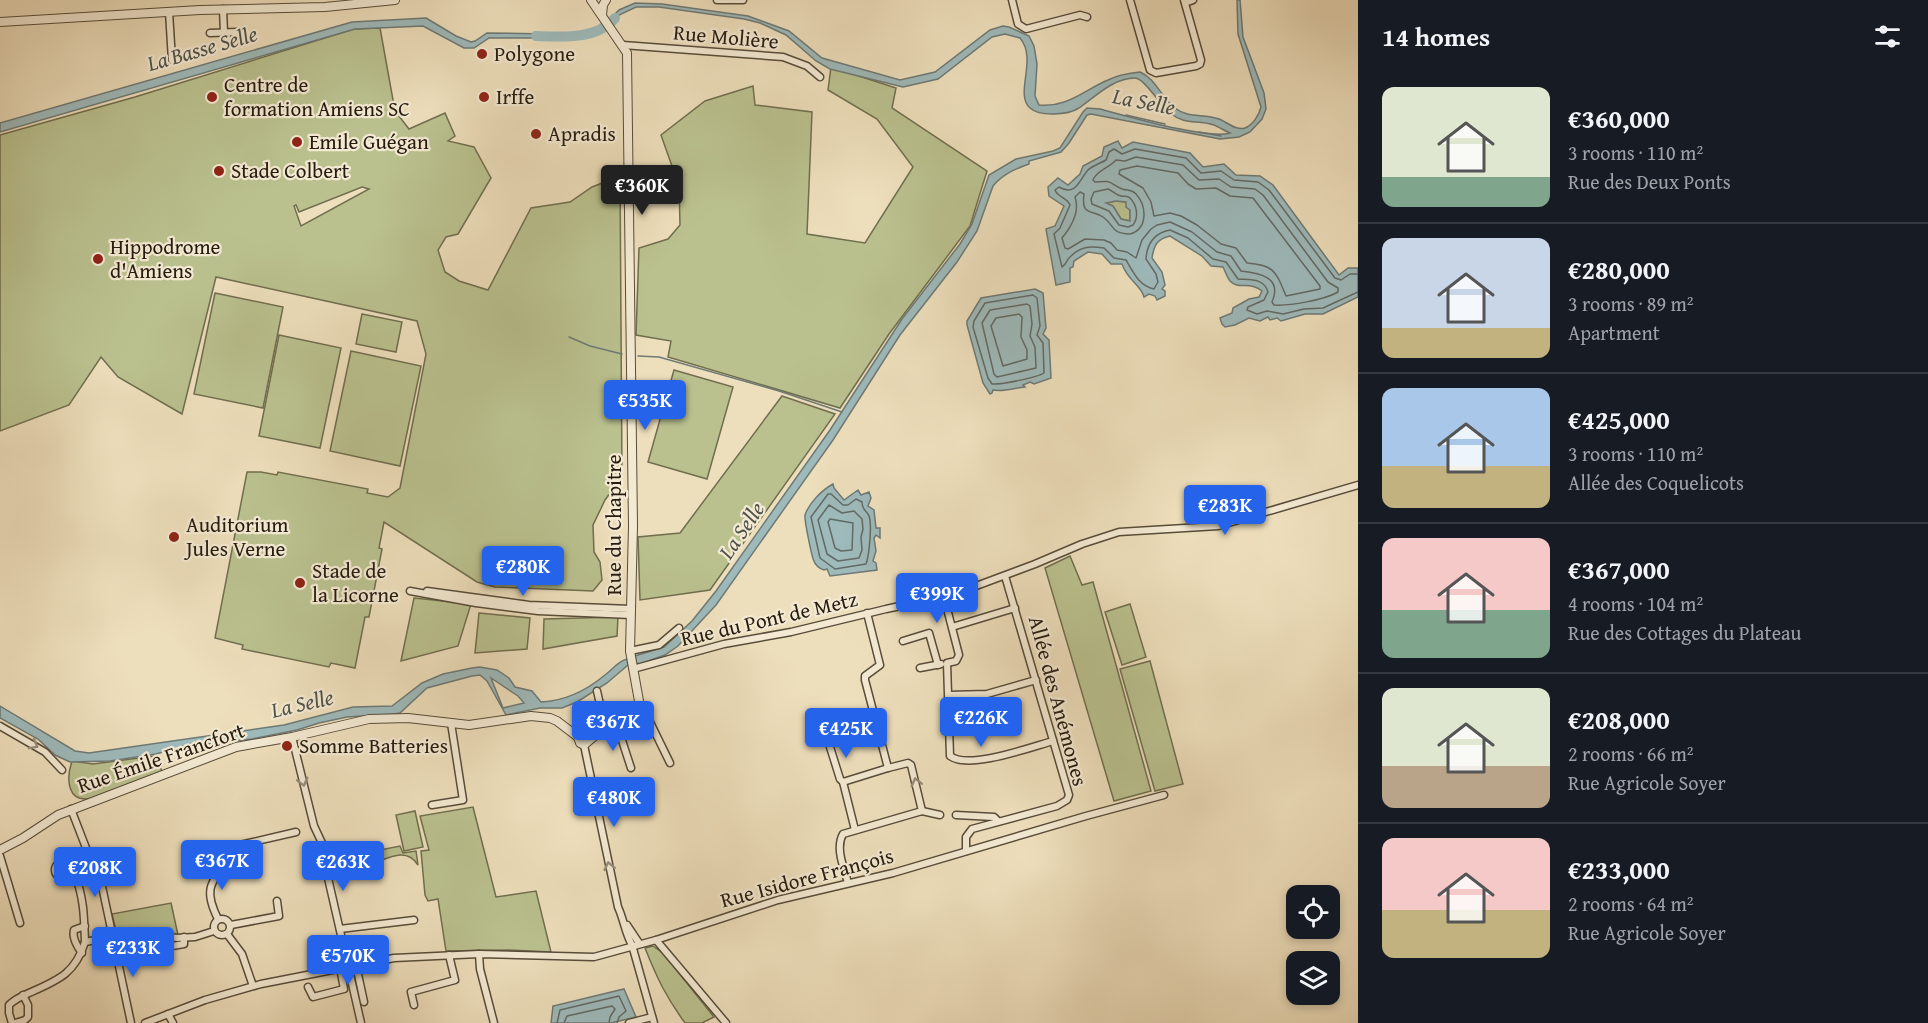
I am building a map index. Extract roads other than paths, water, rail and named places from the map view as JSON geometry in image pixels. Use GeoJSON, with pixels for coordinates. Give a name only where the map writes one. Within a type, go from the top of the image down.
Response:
{"type":"FeatureCollection","features":[{"type":"Feature","properties":{"kind":"street"},"geometry":{"type":"LineString","coordinates":[[0,22],[223,9],[325,7],[396,0]]}},
{"type":"Feature","properties":{"kind":"street"},"geometry":{"type":"LineString","coordinates":[[717,0],[743,0]]}},
{"type":"Feature","properties":{"kind":"street"},"geometry":{"type":"LineString","coordinates":[[1012,0],[1018,24],[1026,29],[1080,15],[1087,17]]}},
{"type":"Feature","properties":{"kind":"street"},"geometry":{"type":"LineString","coordinates":[[1130,0],[1150,70],[1156,73],[1200,64],[1201,60],[1184,1],[1193,0]]}},
{"type":"Feature","properties":{"kind":"street"},"geometry":{"type":"LineString","coordinates":[[599,1],[604,17],[623,45]]}},
{"type":"Feature","properties":{"kind":"street"},"geometry":{"type":"LineString","coordinates":[[223,9],[224,33]]}},
{"type":"Feature","properties":{"kind":"street"},"geometry":{"type":"LineString","coordinates":[[169,12],[172,60]]}},
{"type":"Feature","properties":{"kind":"street"},"geometry":{"type":"LineString","coordinates":[[210,33],[237,32]]}},
{"type":"Feature","properties":{"kind":"street","name":"Rue Molière"},"geometry":{"type":"LineString","coordinates":[[623,45],[783,57],[807,66],[820,78]]}},
{"type":"Feature","properties":{"kind":"street","name":"Rue du Chapitre"},"geometry":{"type":"LineString","coordinates":[[623,45],[627,58],[632,352],[631,654],[638,710]]}},
{"type":"Feature","properties":{"kind":"street","name":"Rue du Pont de Metz"},"geometry":{"type":"LineString","coordinates":[[632,667],[724,644],[791,632],[944,597],[1119,532],[1218,526],[1358,485]]}},
{"type":"Feature","properties":{"kind":"street","name":"Allée des Anémones"},"geometry":{"type":"LineString","coordinates":[[966,851],[966,837],[972,829],[1057,806],[1067,800],[1070,795],[1005,576]]}},
{"type":"Feature","properties":{"kind":"street"},"geometry":{"type":"LineString","coordinates":[[411,591],[537,611],[631,612]]}},
{"type":"Feature","properties":{"kind":"street"},"geometry":{"type":"LineString","coordinates":[[920,668],[956,661],[959,655],[944,597]]}},
{"type":"Feature","properties":{"kind":"street"},"geometry":{"type":"LineString","coordinates":[[952,627],[1015,608]]}},
{"type":"Feature","properties":{"kind":"street"},"geometry":{"type":"LineString","coordinates":[[867,613],[880,665],[865,676],[865,680],[888,768]]}},
{"type":"Feature","properties":{"kind":"street"},"geometry":{"type":"LineString","coordinates":[[631,654],[659,645],[679,628]]}},
{"type":"Feature","properties":{"kind":"street"},"geometry":{"type":"LineString","coordinates":[[903,641],[929,633],[938,665]]}},
{"type":"Feature","properties":{"kind":"street"},"geometry":{"type":"LineString","coordinates":[[947,663],[950,756],[953,759],[989,759],[1053,741]]}},
{"type":"Feature","properties":{"kind":"street"},"geometry":{"type":"LineString","coordinates":[[949,695],[987,694],[1036,680]]}},
{"type":"Feature","properties":{"kind":"street"},"geometry":{"type":"LineString","coordinates":[[597,691],[606,731]]}},
{"type":"Feature","properties":{"kind":"street"},"geometry":{"type":"LineString","coordinates":[[629,1023],[653,1020],[635,944],[628,937],[618,907],[587,740],[597,734],[618,728],[633,717],[638,710],[649,720],[670,763]]}},
{"type":"Feature","properties":{"kind":"street","name":"Rue Émile Francfort"},"geometry":{"type":"LineString","coordinates":[[0,850],[71,809],[236,747],[292,738],[369,719],[408,718],[469,724],[540,716],[557,721],[578,737],[578,742],[587,740]]}},
{"type":"Feature","properties":{"kind":"street"},"geometry":{"type":"LineString","coordinates":[[432,805],[463,800],[451,723]]}},
{"type":"Feature","properties":{"kind":"street"},"geometry":{"type":"LineString","coordinates":[[0,726],[45,752],[62,770]]}},
{"type":"Feature","properties":{"kind":"street"},"geometry":{"type":"LineString","coordinates":[[618,728],[631,768]]}},
{"type":"Feature","properties":{"kind":"street"},"geometry":{"type":"LineString","coordinates":[[292,738],[314,826],[329,858],[328,878],[340,929],[344,967],[344,989],[313,997],[308,987]]}},
{"type":"Feature","properties":{"kind":"street"},"geometry":{"type":"LineString","coordinates":[[830,747],[843,782],[855,830]]}},
{"type":"Feature","properties":{"kind":"street"},"geometry":{"type":"LineString","coordinates":[[843,782],[908,763],[911,765],[922,812]]}},
{"type":"Feature","properties":{"kind":"street","name":"Rue Isidore François"},"geometry":{"type":"LineString","coordinates":[[145,1023],[205,1000],[253,986],[394,958],[479,954],[594,957],[656,940],[778,900],[893,873],[1164,795]]}},
{"type":"Feature","properties":{"kind":"street"},"geometry":{"type":"LineString","coordinates":[[71,809],[93,866],[100,877],[131,1023]]}},
{"type":"Feature","properties":{"kind":"street"},"geometry":{"type":"LineString","coordinates":[[848,883],[839,847],[843,834],[922,812],[940,815]]}},
{"type":"Feature","properties":{"kind":"street","name":"Allée des Anémones"},"geometry":{"type":"LineString","coordinates":[[956,815],[994,817],[998,822]]}},
{"type":"Feature","properties":{"kind":"street"},"geometry":{"type":"LineString","coordinates":[[237,850],[240,844],[296,832]]}},
{"type":"Feature","properties":{"kind":"street"},"geometry":{"type":"LineString","coordinates":[[237,850],[240,854],[239,861],[232,865],[225,858],[227,851],[237,850]]}},
{"type":"Feature","properties":{"kind":"street"},"geometry":{"type":"LineString","coordinates":[[0,856],[20,923]]}},
{"type":"Feature","properties":{"kind":"street"},"geometry":{"type":"LineString","coordinates":[[218,919],[212,906],[210,889],[213,879],[227,862]]}},
{"type":"Feature","properties":{"kind":"street"},"geometry":{"type":"LineString","coordinates":[[0,1010],[8,1008],[13,1000],[62,977],[72,970],[82,953],[85,942],[85,910],[75,874],[71,873]]}},
{"type":"Feature","properties":{"kind":"street"},"geometry":{"type":"LineString","coordinates":[[231,925],[279,916],[277,901]]}},
{"type":"Feature","properties":{"kind":"street"},"geometry":{"type":"LineString","coordinates":[[218,919],[228,920],[231,925]]}},
{"type":"Feature","properties":{"kind":"street"},"geometry":{"type":"LineString","coordinates":[[214,931],[215,922],[218,919]]}},
{"type":"Feature","properties":{"kind":"street"},"geometry":{"type":"LineString","coordinates":[[340,929],[414,920]]}},
{"type":"Feature","properties":{"kind":"street"},"geometry":{"type":"LineString","coordinates":[[227,934],[231,925]]}},
{"type":"Feature","properties":{"kind":"street"},"geometry":{"type":"LineString","coordinates":[[82,953],[73,933],[74,930],[85,926]]}},
{"type":"Feature","properties":{"kind":"street"},"geometry":{"type":"LineString","coordinates":[[85,942],[137,932],[159,937],[195,937],[214,931]]}},
{"type":"Feature","properties":{"kind":"street"},"geometry":{"type":"LineString","coordinates":[[214,931],[220,935],[227,934]]}},
{"type":"Feature","properties":{"kind":"street"},"geometry":{"type":"LineString","coordinates":[[143,933],[146,949],[149,950],[184,944],[184,937]]}},
{"type":"Feature","properties":{"kind":"street"},"geometry":{"type":"LineString","coordinates":[[227,934],[242,954],[253,986]]}},
{"type":"Feature","properties":{"kind":"street"},"geometry":{"type":"LineString","coordinates":[[656,940],[726,1023]]}},
{"type":"Feature","properties":{"kind":"street"},"geometry":{"type":"LineString","coordinates":[[479,954],[480,969],[494,1023]]}},
{"type":"Feature","properties":{"kind":"street"},"geometry":{"type":"LineString","coordinates":[[414,1005],[411,992],[455,980],[449,955]]}},
{"type":"Feature","properties":{"kind":"street"},"geometry":{"type":"LineString","coordinates":[[356,965],[364,1002]]}},
{"type":"Feature","properties":{"kind":"street"},"geometry":{"type":"LineString","coordinates":[[344,967],[361,1023]]}},
{"type":"Feature","properties":{"kind":"street"},"geometry":{"type":"LineString","coordinates":[[8,1008],[13,1023],[25,1020],[28,1017],[28,1005],[23,995]]}},
{"type":"Feature","properties":{"kind":"street"},"geometry":{"type":"LineString","coordinates":[[168,1014],[173,1023]]}},
{"type":"Feature","properties":{"kind":"water"},"geometry":{"type":"Polygon","coordinates":[[[1237,0],[1240,0],[1243,37],[1264,93],[1266,109],[1262,119],[1250,132],[1239,137],[1220,139],[1091,114],[1087,115],[1061,152],[1029,161],[1029,164],[1001,178],[993,186],[977,231],[957,262],[900,335],[833,440],[716,605],[678,646],[665,655],[637,665],[635,656],[664,647],[692,621],[716,591],[830,430],[902,319],[960,244],[972,224],[989,175],[1016,159],[1060,148],[1087,108],[1100,109],[1186,130],[1230,133],[1214,125],[1181,120],[1166,109],[1143,82],[1135,78],[1119,81],[1079,108],[1068,112],[1054,114],[1035,111],[1026,102],[1024,94],[1027,66],[1025,46],[1020,38],[1005,34],[992,37],[938,79],[903,87],[830,69],[816,61],[786,35],[760,23],[744,19],[659,7],[636,7],[619,15],[611,26],[608,21],[619,10],[635,3],[662,4],[748,16],[789,31],[822,58],[900,80],[935,72],[990,30],[1003,26],[1009,27],[1029,36],[1034,46],[1037,64],[1035,96],[1039,105],[1058,104],[1112,78],[1140,72],[1150,79],[1170,104],[1180,111],[1191,115],[1213,117],[1242,129],[1253,122],[1261,107],[1238,34],[1237,0]]]}},
{"type":"Feature","properties":{"kind":"water"},"geometry":{"type":"Polygon","coordinates":[[[426,18],[471,42],[487,33],[550,34],[550,38],[489,38],[474,48],[464,48],[423,26],[355,29],[0,132],[0,123],[352,22],[426,18]]]}},
{"type":"Feature","properties":{"kind":"water"},"geometry":{"type":"Polygon","coordinates":[[[1118,141],[1122,148],[1133,142],[1190,153],[1203,167],[1224,164],[1236,175],[1260,176],[1273,185],[1339,275],[1348,268],[1358,268],[1358,297],[1323,314],[1305,314],[1281,321],[1277,318],[1270,320],[1268,317],[1260,321],[1249,318],[1225,327],[1220,318],[1232,313],[1233,308],[1249,299],[1259,297],[1262,291],[1253,286],[1233,284],[1223,267],[1211,266],[1202,256],[1170,236],[1159,241],[1153,253],[1152,258],[1162,272],[1165,285],[1162,289],[1165,291],[1165,296],[1157,300],[1155,296],[1149,294],[1144,297],[1122,264],[1111,264],[1102,254],[1088,252],[1074,261],[1073,267],[1070,268],[1070,282],[1056,285],[1046,229],[1055,226],[1064,206],[1049,196],[1048,187],[1058,178],[1068,185],[1080,174],[1083,166],[1102,156],[1104,147],[1118,141]],[[1126,202],[1106,203],[1113,206],[1121,219],[1130,221],[1130,210],[1126,207],[1126,202]]]}},
{"type":"Feature","properties":{"kind":"water"},"geometry":{"type":"Polygon","coordinates":[[[1035,289],[1043,293],[1046,328],[1043,334],[1049,340],[1051,378],[1034,384],[1030,382],[1023,385],[1025,387],[993,390],[990,394],[983,383],[967,321],[981,298],[1035,289]]]}},
{"type":"Feature","properties":{"kind":"water"},"geometry":{"type":"Polygon","coordinates":[[[833,484],[844,500],[858,490],[861,495],[869,492],[871,498],[868,506],[874,510],[876,528],[880,528],[880,538],[876,535],[874,538],[876,551],[873,561],[876,563],[877,570],[830,576],[827,569],[821,569],[815,562],[808,538],[805,515],[816,497],[833,484]]]}},
{"type":"Feature","properties":{"kind":"water"},"geometry":{"type":"Polygon","coordinates":[[[627,659],[628,665],[607,683],[577,702],[562,708],[540,708],[506,715],[487,681],[480,675],[427,688],[400,713],[347,717],[252,739],[207,744],[207,742],[198,742],[156,754],[110,761],[70,762],[55,755],[38,739],[0,718],[0,706],[75,751],[89,753],[284,725],[353,707],[392,706],[422,683],[443,674],[480,667],[497,670],[509,678],[515,687],[532,691],[541,702],[550,701],[583,690],[627,659]],[[491,678],[503,708],[524,703],[518,696],[491,678]]]}},
{"type":"Feature","properties":{"kind":"water"},"geometry":{"type":"Polygon","coordinates":[[[624,989],[636,1017],[611,1023],[551,1023],[553,1006],[624,989]]]}},
{"type":"Feature","properties":{"kind":"waterway","name":"La Basse Selle"},"geometry":{"type":"LineString","coordinates":[[536,36],[567,37],[589,34],[599,30],[615,18]]}},
{"type":"Feature","properties":{"kind":"waterway","name":"La Selle"},"geometry":{"type":"LineString","coordinates":[[1126,115],[1165,124]]}},
{"type":"Feature","properties":{"kind":"waterway","name":"La Selle"},"geometry":{"type":"LineString","coordinates":[[1199,132],[1221,136]]}},
{"type":"Feature","properties":{"kind":"waterway"},"geometry":{"type":"LineString","coordinates":[[569,337],[590,346],[622,354]]}},
{"type":"Feature","properties":{"kind":"waterway"},"geometry":{"type":"LineString","coordinates":[[638,356],[659,357],[779,391],[842,412]]}},
{"type":"Feature","properties":{"kind":"place","name":"Polygone"},"geometry":{"type":"Point","coordinates":[482,54]}},
{"type":"Feature","properties":{"kind":"place","name":"Centre de formation Amiens SC"},"geometry":{"type":"Point","coordinates":[212,97]}},
{"type":"Feature","properties":{"kind":"place","name":"Irffe"},"geometry":{"type":"Point","coordinates":[484,97]}},
{"type":"Feature","properties":{"kind":"place","name":"Apradis"},"geometry":{"type":"Point","coordinates":[536,134]}},
{"type":"Feature","properties":{"kind":"place","name":"Emile Guégan"},"geometry":{"type":"Point","coordinates":[297,142]}},
{"type":"Feature","properties":{"kind":"place","name":"Stade Colbert"},"geometry":{"type":"Point","coordinates":[219,171]}},
{"type":"Feature","properties":{"kind":"place","name":"Hippodrome d'Amiens"},"geometry":{"type":"Point","coordinates":[98,259]}},
{"type":"Feature","properties":{"kind":"place","name":"Auditorium Jules Verne"},"geometry":{"type":"Point","coordinates":[174,537]}},
{"type":"Feature","properties":{"kind":"place","name":"Stade de la Licorne"},"geometry":{"type":"Point","coordinates":[300,583]}},
{"type":"Feature","properties":{"kind":"place","name":"Somme Batteries"},"geometry":{"type":"Point","coordinates":[287,746]}}]}
